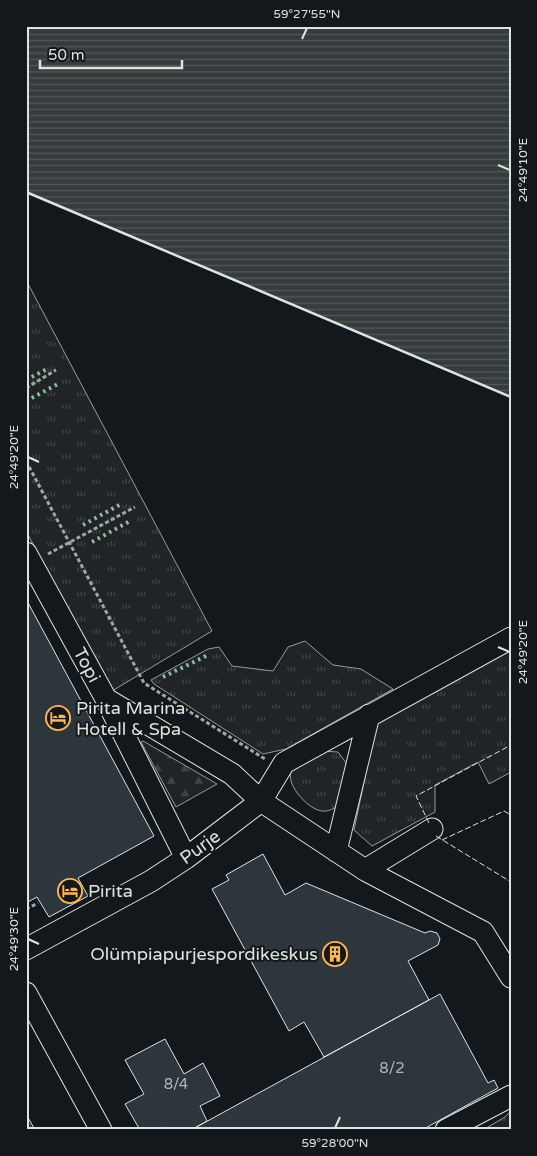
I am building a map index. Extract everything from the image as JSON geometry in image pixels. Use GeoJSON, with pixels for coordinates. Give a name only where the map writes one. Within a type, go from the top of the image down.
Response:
{"type":"FeatureCollection","features":[{"type":"Feature","properties":{"kind":"street","name":"Topi"},"geometry":{"type":"LineString","coordinates":[[29,558],[106,699],[186,858]]}},
{"type":"Feature","properties":{"kind":"street"},"geometry":{"type":"LineString","coordinates":[[261,801],[284,763],[511,638]]}},
{"type":"Feature","properties":{"kind":"street"},"geometry":{"type":"LineString","coordinates":[[106,699],[232,774],[261,801],[365,870],[483,932],[511,978]]}},
{"type":"Feature","properties":{"kind":"street"},"geometry":{"type":"LineString","coordinates":[[336,851],[369,715]]}},
{"type":"Feature","properties":{"kind":"street","name":"Purje"},"geometry":{"type":"LineString","coordinates":[[26,949],[151,881],[186,858],[261,801]]}},
{"type":"Feature","properties":{"kind":"street"},"geometry":{"type":"LineString","coordinates":[[365,870],[432,829]]}},
{"type":"Feature","properties":{"kind":"street"},"geometry":{"type":"LineString","coordinates":[[26,993],[101,1130]]}},
{"type":"Feature","properties":{"kind":"street"},"geometry":{"type":"LineString","coordinates":[[446,1130],[511,1096]]}},
{"type":"Feature","properties":{"kind":"path"},"geometry":{"type":"LineString","coordinates":[[26,388],[56,370]]}},
{"type":"Feature","properties":{"kind":"path"},"geometry":{"type":"LineString","coordinates":[[26,461],[144,683],[280,768]]}},
{"type":"Feature","properties":{"kind":"path"},"geometry":{"type":"LineString","coordinates":[[29,558],[69,542],[135,507]]}},
{"type":"Feature","properties":{"kind":"path"},"geometry":{"type":"LineString","coordinates":[[26,909],[38,903]]}},
{"type":"Feature","properties":{"kind":"green space"},"geometry":{"type":"Polygon","coordinates":[[[26,280],[212,631],[112,691],[26,531],[26,280]]]}},
{"type":"Feature","properties":{"kind":"green space"},"geometry":{"type":"Polygon","coordinates":[[[305,641],[333,665],[361,669],[393,689],[286,749],[263,754],[154,684],[151,680],[208,649],[219,647],[232,666],[273,671],[288,647],[305,641]]]}},
{"type":"Feature","properties":{"kind":"green space"},"geometry":{"type":"Polygon","coordinates":[[[511,647],[511,772],[489,784],[478,762],[435,785],[435,812],[372,846],[354,830],[377,720],[511,647]]]}},
{"type":"Feature","properties":{"kind":"green space"},"geometry":{"type":"Polygon","coordinates":[[[143,741],[217,784],[176,807],[141,742],[143,741]]]}},
{"type":"Feature","properties":{"kind":"green space"},"geometry":{"type":"Polygon","coordinates":[[[323,751],[338,752],[347,764],[340,804],[325,811],[316,809],[303,800],[297,793],[290,778],[295,766],[323,751]]]}},
{"type":"Feature","properties":{"kind":"green space"},"geometry":{"type":"Polygon","coordinates":[[[511,1111],[511,1129],[483,1130],[505,1117],[511,1111]]]}},
{"type":"Feature","properties":{"kind":"shaded area"},"geometry":{"type":"Polygon","coordinates":[[[26,26],[511,26],[511,397],[26,192],[26,26]]]}},
{"type":"Feature","properties":{"kind":"building","name":"Pirita Marina Hotell & Spa"},"geometry":{"type":"Polygon","coordinates":[[[26,599],[154,836],[78,878],[88,896],[49,917],[37,897],[26,903],[26,599]]]}},
{"type":"Feature","properties":{"kind":"building","name":"Olümpiapurjespordikeskus"},"geometry":{"type":"Polygon","coordinates":[[[263,854],[285,895],[306,883],[425,933],[430,931],[437,933],[440,939],[438,945],[408,961],[429,1000],[324,1057],[304,1022],[289,1031],[212,889],[229,880],[226,875],[263,854]]]}},
{"type":"Feature","properties":{"kind":"building"},"geometry":{"type":"Polygon","coordinates":[[[440,994],[488,1083],[494,1080],[498,1088],[422,1130],[191,1130],[440,994]]]}},
{"type":"Feature","properties":{"kind":"building"},"geometry":{"type":"Polygon","coordinates":[[[165,1039],[184,1074],[203,1063],[220,1096],[200,1106],[207,1121],[191,1130],[165,1130],[163,1127],[157,1130],[140,1130],[125,1104],[144,1094],[125,1060],[165,1039]]]}},
{"type":"Feature","properties":{"kind":"building"},"geometry":{"type":"Polygon","coordinates":[[[26,1114],[35,1130],[26,1130],[26,1114]]]}},
{"type":"Feature","properties":{"kind":"hedge"},"geometry":{"type":"LineString","coordinates":[[26,380],[49,368]]}},
{"type":"Feature","properties":{"kind":"hedge"},"geometry":{"type":"LineString","coordinates":[[26,401],[58,384]]}},
{"type":"Feature","properties":{"kind":"hedge"},"geometry":{"type":"LineString","coordinates":[[83,525],[121,504]]}},
{"type":"Feature","properties":{"kind":"hedge"},"geometry":{"type":"LineString","coordinates":[[92,542],[130,521]]}},
{"type":"Feature","properties":{"kind":"hedge"},"geometry":{"type":"LineString","coordinates":[[163,677],[208,655]]}},
{"type":"Feature","properties":{"kind":"fence"},"geometry":{"type":"LineString","coordinates":[[429,823],[416,796],[511,745]]}},
{"type":"Feature","properties":{"kind":"fence"},"geometry":{"type":"LineString","coordinates":[[442,840],[504,811],[511,815]]}},
{"type":"Feature","properties":{"kind":"fence"},"geometry":{"type":"LineString","coordinates":[[436,836],[511,882]]}},
{"type":"Feature","properties":{"kind":"wall"},"geometry":{"type":"LineString","coordinates":[[26,192],[511,397]]}},
{"type":"Feature","properties":{"kind":"place","name":"Pirita Marina Hotell & Spa"},"geometry":{"type":"Point","coordinates":[58,718]}},
{"type":"Feature","properties":{"kind":"place","name":"Pirita"},"geometry":{"type":"Point","coordinates":[70,891]}},
{"type":"Feature","properties":{"kind":"place","name":"Olümpiapurjespordikeskus"},"geometry":{"type":"Point","coordinates":[335,954]}}]}
